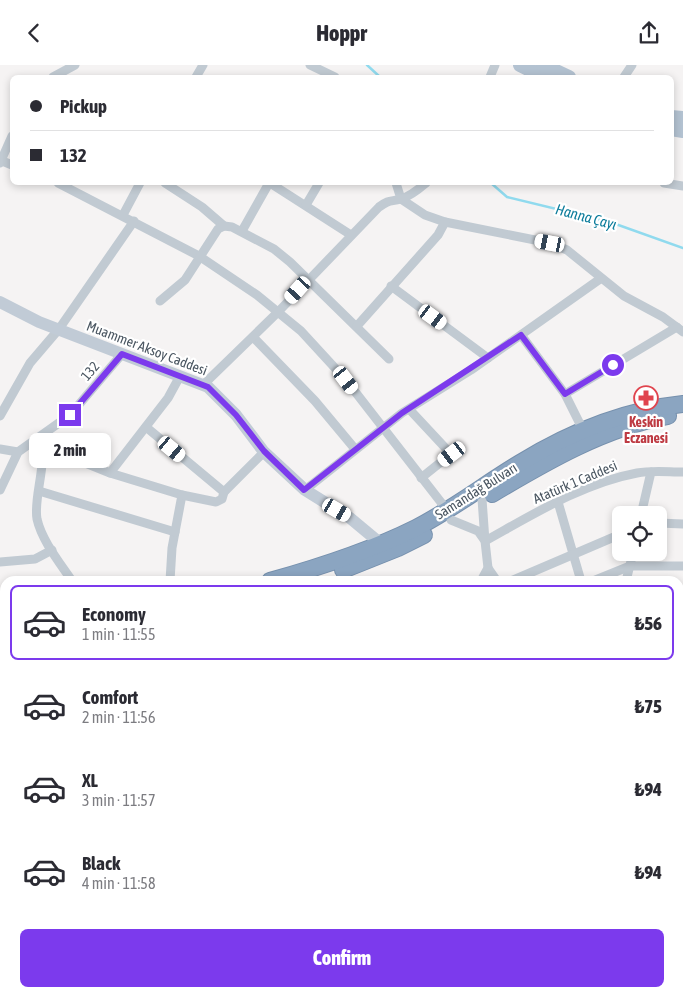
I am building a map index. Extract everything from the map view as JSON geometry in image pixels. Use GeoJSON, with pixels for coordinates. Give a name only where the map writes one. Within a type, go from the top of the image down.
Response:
{"type":"FeatureCollection","features":[{"type":"Feature","properties":{"kind":"highway","name":"Samandağ Bulvarı"},"geometry":{"type":"LineString","coordinates":[[324,576],[398,549],[449,515],[520,463],[583,430],[654,408],[683,404]]}},
{"type":"Feature","properties":{"kind":"highway","name":"Samandağ Bulvarı"},"geometry":{"type":"LineString","coordinates":[[288,576],[333,563],[449,515],[588,441],[658,418],[683,413]]}},
{"type":"Feature","properties":{"kind":"main road"},"geometry":{"type":"LineString","coordinates":[[520,65],[540,75]]}},
{"type":"Feature","properties":{"kind":"main road"},"geometry":{"type":"LineString","coordinates":[[543,65],[565,75]]}},
{"type":"Feature","properties":{"kind":"street"},"geometry":{"type":"LineString","coordinates":[[57,75],[75,65]]}},
{"type":"Feature","properties":{"kind":"street"},"geometry":{"type":"LineString","coordinates":[[310,65],[328,75]]}},
{"type":"Feature","properties":{"kind":"street"},"geometry":{"type":"LineString","coordinates":[[0,161],[10,140]]}},
{"type":"Feature","properties":{"kind":"street"},"geometry":{"type":"LineString","coordinates":[[62,185],[134,221],[199,257],[278,312],[301,331],[346,380],[382,428],[401,449],[449,515],[478,531],[485,541]]}},
{"type":"Feature","properties":{"kind":"street"},"geometry":{"type":"LineString","coordinates":[[122,215],[139,185]]}},
{"type":"Feature","properties":{"kind":"street"},"geometry":{"type":"LineString","coordinates":[[168,185],[202,207],[224,226],[242,231],[274,249],[308,279],[390,359]]}},
{"type":"Feature","properties":{"kind":"street"},"geometry":{"type":"LineString","coordinates":[[242,231],[269,185]]}},
{"type":"Feature","properties":{"kind":"street"},"geometry":{"type":"LineString","coordinates":[[273,185],[351,235]]}},
{"type":"Feature","properties":{"kind":"street"},"geometry":{"type":"LineString","coordinates":[[306,205],[318,185]]}},
{"type":"Feature","properties":{"kind":"street"},"geometry":{"type":"LineString","coordinates":[[397,185],[401,199],[425,215],[445,222],[550,243],[567,251],[600,279],[680,330],[565,394]]}},
{"type":"Feature","properties":{"kind":"street"},"geometry":{"type":"LineString","coordinates":[[203,385],[278,312],[351,235],[389,200],[401,199],[424,185]]}},
{"type":"Feature","properties":{"kind":"street"},"geometry":{"type":"LineString","coordinates":[[0,417],[30,363],[59,329],[134,221]]}},
{"type":"Feature","properties":{"kind":"street"},"geometry":{"type":"LineString","coordinates":[[357,326],[438,235],[445,222]]}},
{"type":"Feature","properties":{"kind":"street"},"geometry":{"type":"LineString","coordinates":[[160,301],[185,280],[218,229],[224,226]]}},
{"type":"Feature","properties":{"kind":"street"},"geometry":{"type":"LineString","coordinates":[[304,490],[382,428],[521,335],[600,279]]}},
{"type":"Feature","properties":{"kind":"street"},"geometry":{"type":"LineString","coordinates":[[391,286],[488,357]]}},
{"type":"Feature","properties":{"kind":"street","name":"Muammer Aksoy Caddesi"},"geometry":{"type":"LineString","coordinates":[[1,304],[59,329],[208,387],[236,415],[264,451],[304,490],[350,518],[380,543]]}},
{"type":"Feature","properties":{"kind":"street"},"geometry":{"type":"LineString","coordinates":[[521,335],[565,394],[583,430]]}},
{"type":"Feature","properties":{"kind":"street"},"geometry":{"type":"LineString","coordinates":[[253,337],[315,401],[355,449]]}},
{"type":"Feature","properties":{"kind":"street","name":"132"},"geometry":{"type":"LineString","coordinates":[[18,451],[40,441],[70,415],[122,354]]}},
{"type":"Feature","properties":{"kind":"street"},"geometry":{"type":"LineString","coordinates":[[110,473],[168,398],[180,377]]}},
{"type":"Feature","properties":{"kind":"street"},"geometry":{"type":"LineString","coordinates":[[410,410],[452,454],[421,478]]}},
{"type":"Feature","properties":{"kind":"street"},"geometry":{"type":"LineString","coordinates":[[146,427],[224,492]]}},
{"type":"Feature","properties":{"kind":"street"},"geometry":{"type":"LineString","coordinates":[[69,576],[52,550],[37,519],[40,441],[110,473],[182,495],[216,502],[222,499],[224,492],[264,451]]}},
{"type":"Feature","properties":{"kind":"street"},"geometry":{"type":"LineString","coordinates":[[0,449],[18,451],[0,490]]}},
{"type":"Feature","properties":{"kind":"street"},"geometry":{"type":"LineString","coordinates":[[643,506],[651,472]]}},
{"type":"Feature","properties":{"kind":"street","name":"Atatürk 1 Caddesi"},"geometry":{"type":"LineString","coordinates":[[485,541],[558,502],[610,479],[651,472],[683,472]]}},
{"type":"Feature","properties":{"kind":"street"},"geometry":{"type":"LineString","coordinates":[[39,491],[175,532]]}},
{"type":"Feature","properties":{"kind":"street"},"geometry":{"type":"LineString","coordinates":[[171,576],[175,532],[182,495]]}},
{"type":"Feature","properties":{"kind":"street"},"geometry":{"type":"LineString","coordinates":[[482,499],[488,568],[494,576]]}},
{"type":"Feature","properties":{"kind":"street"},"geometry":{"type":"LineString","coordinates":[[558,502],[580,576]]}},
{"type":"Feature","properties":{"kind":"street"},"geometry":{"type":"LineString","coordinates":[[667,523],[683,524]]}},
{"type":"Feature","properties":{"kind":"street"},"geometry":{"type":"LineString","coordinates":[[523,576],[612,538]]}},
{"type":"Feature","properties":{"kind":"street"},"geometry":{"type":"LineString","coordinates":[[0,562],[35,559],[52,550]]}},
{"type":"Feature","properties":{"kind":"street"},"geometry":{"type":"LineString","coordinates":[[627,576],[631,561]]}},
{"type":"Feature","properties":{"kind":"street"},"geometry":{"type":"LineString","coordinates":[[605,576],[630,566],[683,566]]}},
{"type":"Feature","properties":{"kind":"street"},"geometry":{"type":"LineString","coordinates":[[484,576],[488,568]]}},
{"type":"Feature","properties":{"kind":"street"},"geometry":{"type":"LineString","coordinates":[[20,997],[28,997]]}},
{"type":"Feature","properties":{"kind":"street"},"geometry":{"type":"LineString","coordinates":[[193,997],[207,997]]}},
{"type":"Feature","properties":{"kind":"waterway","name":"Hanna Çayı"},"geometry":{"type":"LineString","coordinates":[[367,65],[378,75]]}},
{"type":"Feature","properties":{"kind":"waterway","name":"Hanna Çayı"},"geometry":{"type":"LineString","coordinates":[[493,185],[507,197],[610,222],[683,248]]}},
{"type":"Feature","properties":{"kind":"place","name":"Keskin Eczanesi"},"geometry":{"type":"Point","coordinates":[646,398]}},
{"type":"Feature","properties":{"kind":"route"},"geometry":{"type":"LineString","coordinates":[[70,415],[122,354],[208,387],[236,415],[264,451],[304,490],[402,413],[410,410],[521,335],[565,394],[613,365]]}}]}
